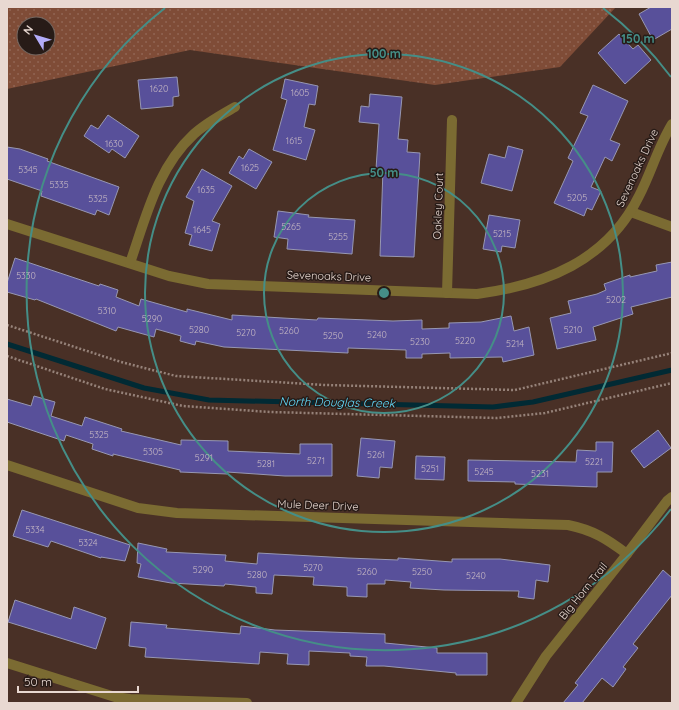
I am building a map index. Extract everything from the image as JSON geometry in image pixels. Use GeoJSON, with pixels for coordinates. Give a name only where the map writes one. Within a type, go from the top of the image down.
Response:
{"type":"FeatureCollection","features":[{"type":"Feature","properties":{"kind":"street"},"geometry":{"type":"LineString","coordinates":[[130,263],[155,188],[171,160],[194,133],[235,107]]}},
{"type":"Feature","properties":{"kind":"street","name":"Oakley Court"},"geometry":{"type":"LineString","coordinates":[[447,293],[452,120]]}},
{"type":"Feature","properties":{"kind":"street","name":"Sevenoaks Drive"},"geometry":{"type":"LineString","coordinates":[[7,224],[169,276],[208,284],[477,294],[498,291],[548,278],[586,259],[602,246],[631,212],[672,124]]}},
{"type":"Feature","properties":{"kind":"street"},"geometry":{"type":"LineString","coordinates":[[631,212],[672,227]]}},
{"type":"Feature","properties":{"kind":"street","name":"Mule Deer Drive"},"geometry":{"type":"LineString","coordinates":[[7,465],[138,508],[177,513],[568,525],[587,529],[603,537],[628,554]]}},
{"type":"Feature","properties":{"kind":"street","name":"Big Horn Trail"},"geometry":{"type":"LineString","coordinates":[[516,703],[546,656],[628,554],[666,501],[672,497]]}},
{"type":"Feature","properties":{"kind":"street"},"geometry":{"type":"LineString","coordinates":[[7,663],[115,697],[130,699],[247,703]]}},
{"type":"Feature","properties":{"kind":"path"},"geometry":{"type":"LineString","coordinates":[[7,325],[121,362],[176,376],[325,385],[515,390],[672,353]]}},
{"type":"Feature","properties":{"kind":"path"},"geometry":{"type":"LineString","coordinates":[[7,356],[105,389],[183,406],[270,412],[497,418],[545,413],[672,384]]}},
{"type":"Feature","properties":{"kind":"shaded area"},"geometry":{"type":"Polygon","coordinates":[[[7,7],[616,7],[560,67],[435,85],[190,50],[7,89],[7,7]]]}},
{"type":"Feature","properties":{"kind":"building"},"geometry":{"type":"Polygon","coordinates":[[[651,7],[672,7],[672,29],[653,40],[639,14],[651,7]]]}},
{"type":"Feature","properties":{"kind":"building"},"geometry":{"type":"Polygon","coordinates":[[[619,34],[633,49],[638,45],[651,60],[625,84],[598,53],[619,34]]]}},
{"type":"Feature","properties":{"kind":"building"},"geometry":{"type":"Polygon","coordinates":[[[177,77],[179,96],[173,97],[173,106],[141,109],[138,80],[177,77]]]}},
{"type":"Feature","properties":{"kind":"building"},"geometry":{"type":"Polygon","coordinates":[[[285,79],[318,86],[315,105],[309,104],[304,127],[315,130],[306,160],[273,150],[287,100],[281,98],[285,79]]]}},
{"type":"Feature","properties":{"kind":"building"},"geometry":{"type":"Polygon","coordinates":[[[593,85],[628,101],[610,140],[620,144],[612,161],[605,157],[591,187],[601,191],[592,210],[587,208],[584,216],[554,203],[573,161],[568,158],[588,116],[580,113],[593,85]]]}},
{"type":"Feature","properties":{"kind":"building"},"geometry":{"type":"Polygon","coordinates":[[[370,94],[402,97],[398,139],[408,140],[407,152],[420,153],[414,257],[380,256],[383,169],[376,169],[379,124],[359,122],[361,106],[369,107],[370,94]]]}},
{"type":"Feature","properties":{"kind":"building"},"geometry":{"type":"Polygon","coordinates":[[[108,115],[139,136],[125,158],[112,149],[109,153],[84,136],[91,125],[98,129],[108,115]]]}},
{"type":"Feature","properties":{"kind":"building"},"geometry":{"type":"Polygon","coordinates":[[[508,146],[523,150],[512,191],[481,183],[489,154],[505,158],[508,146]]]}},
{"type":"Feature","properties":{"kind":"building"},"geometry":{"type":"Polygon","coordinates":[[[7,147],[20,149],[48,159],[47,161],[119,187],[109,215],[97,210],[95,215],[41,196],[42,191],[7,179],[7,147]]]}},
{"type":"Feature","properties":{"kind":"building"},"geometry":{"type":"Polygon","coordinates":[[[249,149],[272,162],[256,189],[229,173],[239,156],[243,159],[249,149]]]}},
{"type":"Feature","properties":{"kind":"building"},"geometry":{"type":"Polygon","coordinates":[[[202,169],[232,186],[212,221],[220,224],[212,251],[189,245],[192,235],[185,233],[194,201],[186,197],[202,169]]]}},
{"type":"Feature","properties":{"kind":"building"},"geometry":{"type":"Polygon","coordinates":[[[278,211],[309,215],[308,217],[355,220],[352,254],[287,249],[288,239],[274,237],[278,211]]]}},
{"type":"Feature","properties":{"kind":"building"},"geometry":{"type":"Polygon","coordinates":[[[489,215],[520,220],[515,248],[502,246],[501,252],[483,249],[489,215]]]}},
{"type":"Feature","properties":{"kind":"building"},"geometry":{"type":"Polygon","coordinates":[[[15,258],[99,286],[100,284],[118,290],[116,297],[139,306],[141,299],[187,312],[187,309],[232,320],[232,315],[317,320],[318,318],[393,321],[422,320],[422,329],[449,328],[449,323],[481,322],[511,316],[514,331],[529,327],[534,355],[503,362],[502,357],[450,358],[450,353],[422,354],[422,358],[406,358],[406,350],[348,348],[348,353],[224,347],[196,341],[195,345],[180,341],[181,336],[156,329],[154,337],[118,327],[116,331],[36,299],[35,300],[7,292],[7,283],[15,258]]]}},
{"type":"Feature","properties":{"kind":"building"},"geometry":{"type":"Polygon","coordinates":[[[672,262],[672,297],[631,307],[633,314],[593,327],[596,340],[557,349],[550,318],[571,313],[568,301],[597,294],[606,290],[604,284],[630,275],[630,277],[657,271],[656,265],[672,262]]]}},
{"type":"Feature","properties":{"kind":"building"},"geometry":{"type":"Polygon","coordinates":[[[34,396],[55,402],[51,416],[82,426],[85,417],[122,429],[121,431],[181,445],[181,440],[228,441],[228,451],[300,454],[300,444],[332,444],[332,476],[285,476],[227,472],[227,474],[180,472],[180,470],[113,454],[113,456],[92,449],[93,444],[66,435],[64,441],[7,422],[7,399],[31,406],[34,396]]]}},
{"type":"Feature","properties":{"kind":"building"},"geometry":{"type":"Polygon","coordinates":[[[658,430],[671,448],[644,468],[631,451],[658,430]]]}},
{"type":"Feature","properties":{"kind":"building"},"geometry":{"type":"Polygon","coordinates":[[[361,438],[395,441],[392,468],[380,467],[379,478],[357,476],[361,438]]]}},
{"type":"Feature","properties":{"kind":"building"},"geometry":{"type":"Polygon","coordinates":[[[596,442],[613,442],[612,472],[597,472],[597,487],[468,481],[468,460],[576,462],[577,450],[596,451],[596,442]]]}},
{"type":"Feature","properties":{"kind":"building"},"geometry":{"type":"Polygon","coordinates":[[[416,456],[445,457],[444,480],[415,479],[416,456]]]}},
{"type":"Feature","properties":{"kind":"building"},"geometry":{"type":"Polygon","coordinates":[[[22,510],[130,545],[125,561],[101,558],[51,541],[48,547],[13,536],[22,510]]]}},
{"type":"Feature","properties":{"kind":"building"},"geometry":{"type":"Polygon","coordinates":[[[138,543],[167,549],[166,552],[226,555],[225,561],[257,564],[258,553],[398,560],[398,558],[452,562],[452,559],[500,559],[550,565],[548,582],[536,580],[534,599],[518,597],[519,591],[410,588],[411,582],[385,580],[385,584],[367,584],[367,597],[347,596],[347,587],[313,585],[314,577],[274,575],[272,594],[256,593],[256,587],[225,584],[224,586],[171,583],[138,577],[141,564],[137,563],[138,543]]]}},
{"type":"Feature","properties":{"kind":"building"},"geometry":{"type":"Polygon","coordinates":[[[663,570],[672,578],[672,595],[633,644],[638,648],[623,667],[626,669],[613,687],[602,678],[582,703],[563,703],[578,685],[575,683],[663,570]]]}},
{"type":"Feature","properties":{"kind":"building"},"geometry":{"type":"Polygon","coordinates":[[[15,600],[71,619],[74,607],[106,618],[96,649],[8,622],[15,600]]]}},
{"type":"Feature","properties":{"kind":"building"},"geometry":{"type":"Polygon","coordinates":[[[131,622],[167,625],[166,628],[240,634],[241,626],[275,630],[385,634],[385,643],[437,648],[437,653],[487,653],[487,675],[456,675],[456,673],[384,666],[366,666],[367,657],[350,656],[350,653],[309,651],[309,665],[287,664],[288,654],[260,652],[259,664],[145,657],[146,648],[129,646],[131,622]]]}},
{"type":"Feature","properties":{"kind":"waterway","name":"North Douglas Creek"},"geometry":{"type":"LineString","coordinates":[[7,344],[144,388],[209,400],[493,407],[533,402],[672,370]]}}]}
